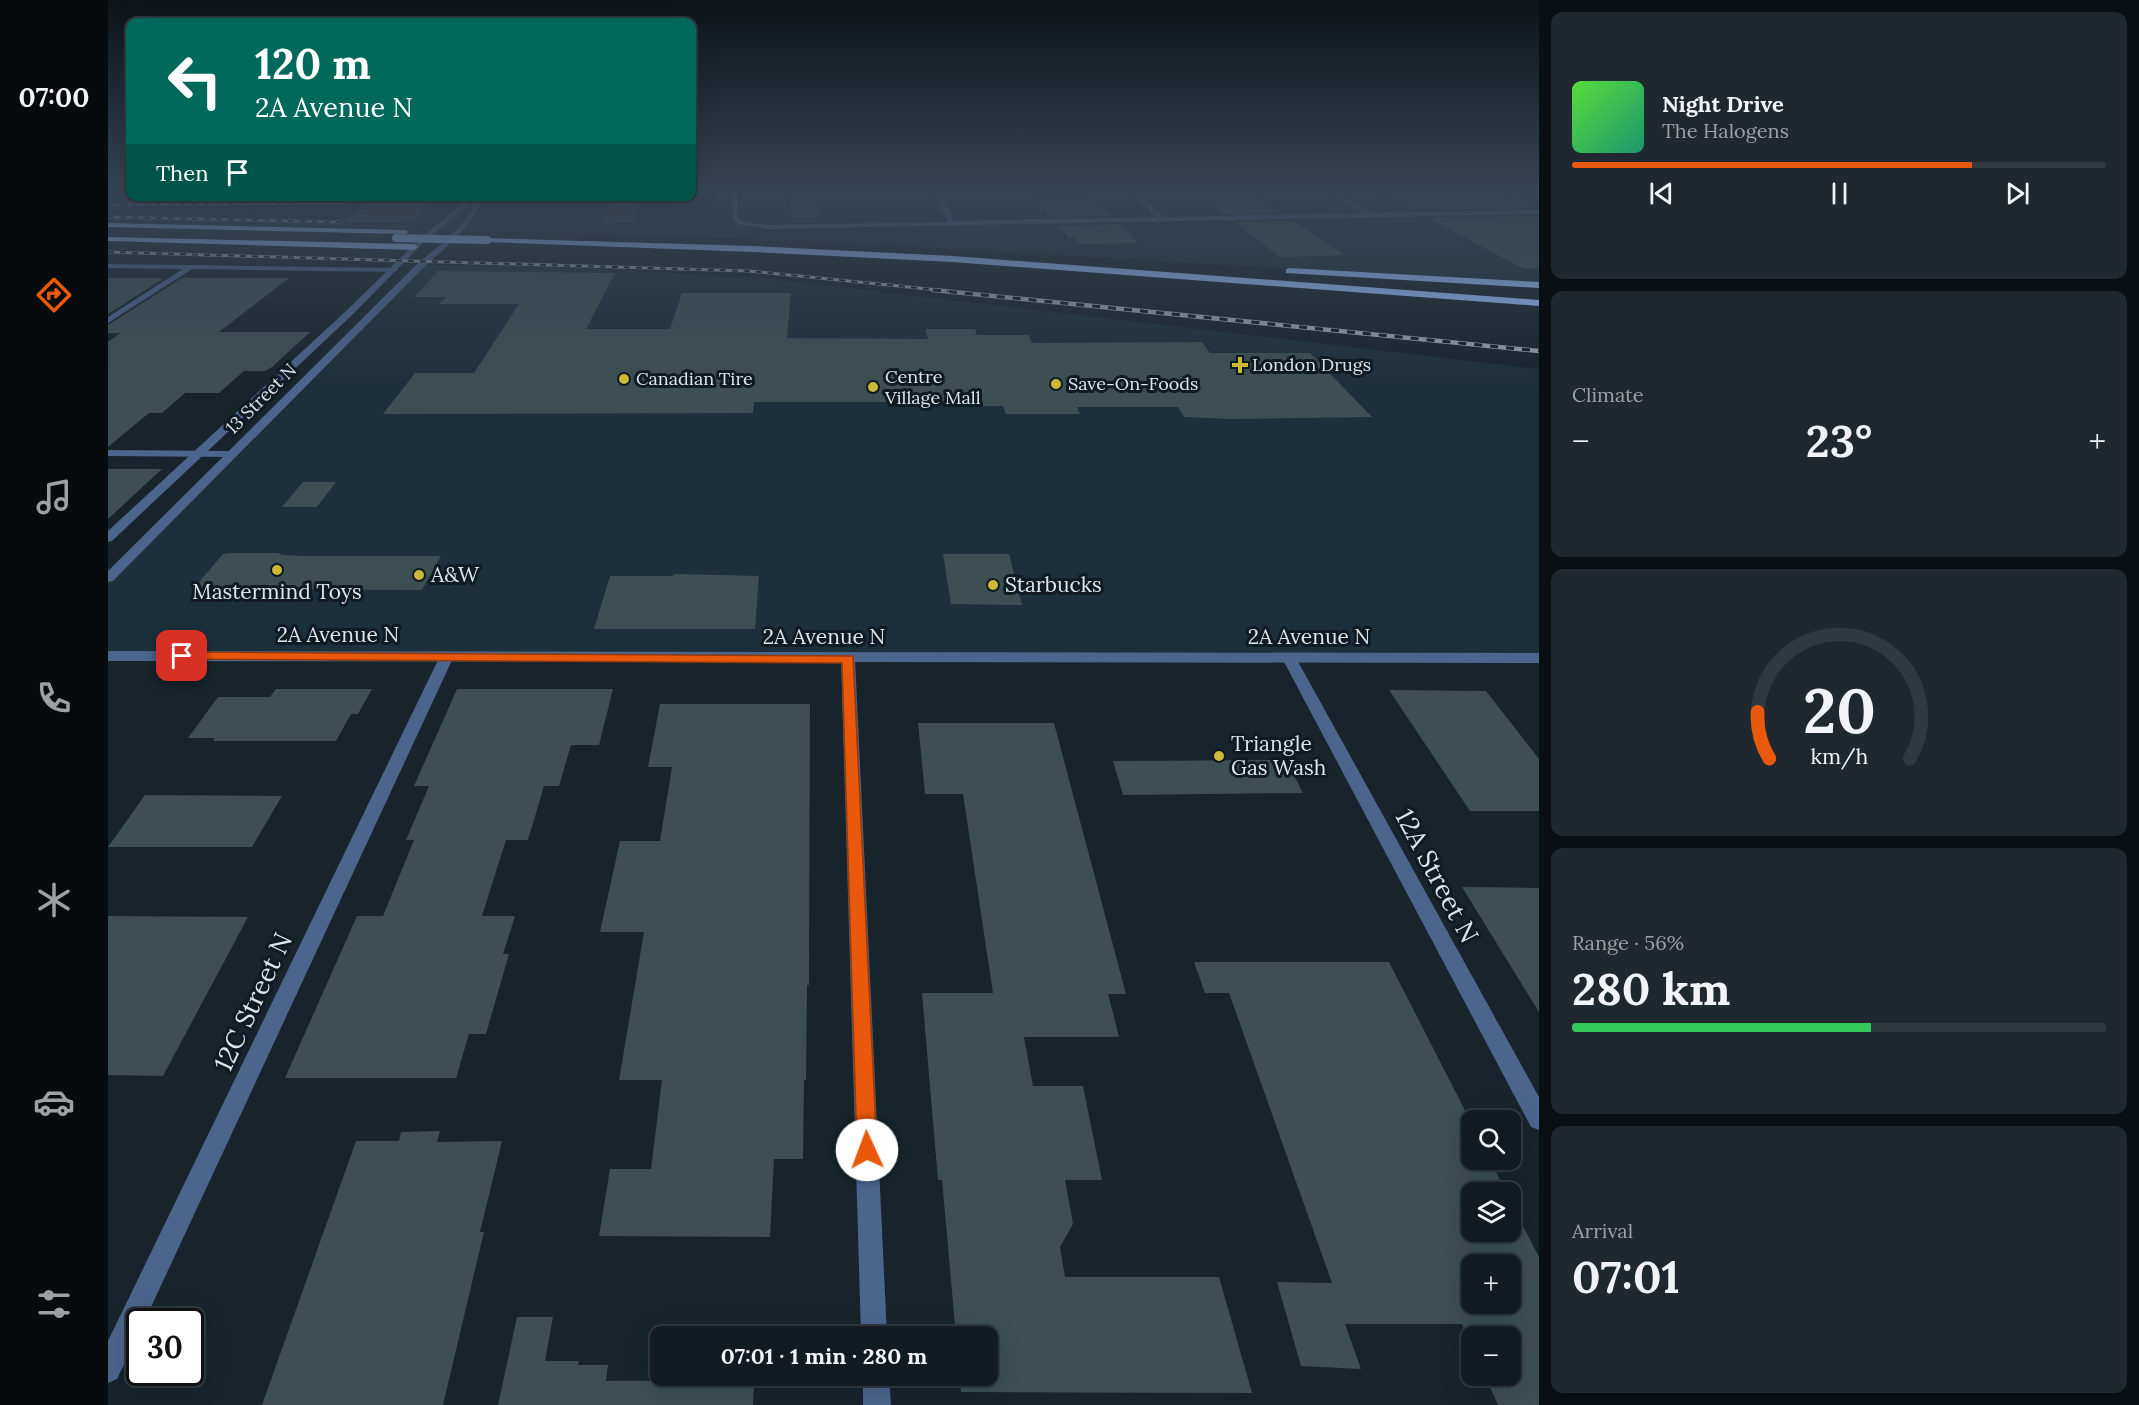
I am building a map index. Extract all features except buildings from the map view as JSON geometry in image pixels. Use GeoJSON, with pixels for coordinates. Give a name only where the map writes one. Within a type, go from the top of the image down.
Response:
{"type":"FeatureCollection","features":[{"type":"Feature","properties":{"kind":"highway"},"geometry":{"type":"LineString","coordinates":[[915,258],[1195,276],[1539,303]]}},
{"type":"Feature","properties":{"kind":"highway"},"geometry":{"type":"LineString","coordinates":[[1058,258],[1539,294]]}},
{"type":"Feature","properties":{"kind":"highway"},"geometry":{"type":"LineString","coordinates":[[1133,262],[1156,264]]}},
{"type":"Feature","properties":{"kind":"highway"},"geometry":{"type":"LineString","coordinates":[[1283,271],[1539,285]]}},
{"type":"Feature","properties":{"kind":"highway"},"geometry":{"type":"LineString","coordinates":[[1195,276],[1539,313]]}},
{"type":"Feature","properties":{"kind":"street","name":"13 Street N"},"geometry":{"type":"LineString","coordinates":[[108,538],[310,350],[405,258]]}},
{"type":"Feature","properties":{"kind":"street","name":"13 Street N"},"geometry":{"type":"LineString","coordinates":[[108,578],[430,258]]}},
{"type":"Feature","properties":{"kind":"street"},"geometry":{"type":"LineString","coordinates":[[108,266],[394,270]]}},
{"type":"Feature","properties":{"kind":"street"},"geometry":{"type":"LineString","coordinates":[[108,321],[191,267]]}},
{"type":"Feature","properties":{"kind":"street"},"geometry":{"type":"LineString","coordinates":[[108,453],[231,454]]}},
{"type":"Feature","properties":{"kind":"street","name":"2A Avenue N"},"geometry":{"type":"LineString","coordinates":[[108,656],[848,659],[1539,658]]}},
{"type":"Feature","properties":{"kind":"street","name":"12C Street N"},"geometry":{"type":"LineString","coordinates":[[108,1370],[447,656]]}},
{"type":"Feature","properties":{"kind":"street","name":"12A Street N"},"geometry":{"type":"LineString","coordinates":[[1289,658],[1539,1119]]}},
{"type":"Feature","properties":{"kind":"street"},"geometry":{"type":"LineString","coordinates":[[848,659],[874,1326]]}},
{"type":"Feature","properties":{"kind":"street"},"geometry":{"type":"LineString","coordinates":[[876,1386],[877,1405]]}},
{"type":"Feature","properties":{"kind":"shaded area"},"geometry":{"type":"Polygon","coordinates":[[[1102,258],[1539,258],[1539,283],[1102,258]]]}},
{"type":"Feature","properties":{"kind":"shaded area"},"geometry":{"type":"Polygon","coordinates":[[[421,265],[566,267],[770,279],[1539,369],[1539,658],[108,654],[108,582],[421,265]]]}},
{"type":"Feature","properties":{"kind":"railway"},"geometry":{"type":"LineString","coordinates":[[296,258],[749,271],[948,291]]}},
{"type":"Feature","properties":{"kind":"railway"},"geometry":{"type":"LineString","coordinates":[[933,290],[1539,351]]}},
{"type":"Feature","properties":{"kind":"place","name":"London Drugs"},"geometry":{"type":"Point","coordinates":[1240,365]}},
{"type":"Feature","properties":{"kind":"place","name":"Canadian Tire"},"geometry":{"type":"Point","coordinates":[624,379]}},
{"type":"Feature","properties":{"kind":"place","name":"Save-On-Foods"},"geometry":{"type":"Point","coordinates":[1056,384]}},
{"type":"Feature","properties":{"kind":"place","name":"Centre Village Mall"},"geometry":{"type":"Point","coordinates":[873,387]}},
{"type":"Feature","properties":{"kind":"place","name":"Mastermind Toys"},"geometry":{"type":"Point","coordinates":[277,570]}},
{"type":"Feature","properties":{"kind":"place","name":"A&W"},"geometry":{"type":"Point","coordinates":[419,575]}},
{"type":"Feature","properties":{"kind":"place","name":"Starbucks"},"geometry":{"type":"Point","coordinates":[993,585]}},
{"type":"Feature","properties":{"kind":"place","name":"Triangle Gas Wash"},"geometry":{"type":"Point","coordinates":[1219,756]}},
{"type":"Feature","properties":{"kind":"route"},"geometry":{"type":"LineString","coordinates":[[182,656],[848,659],[867,1150]]}}]}
